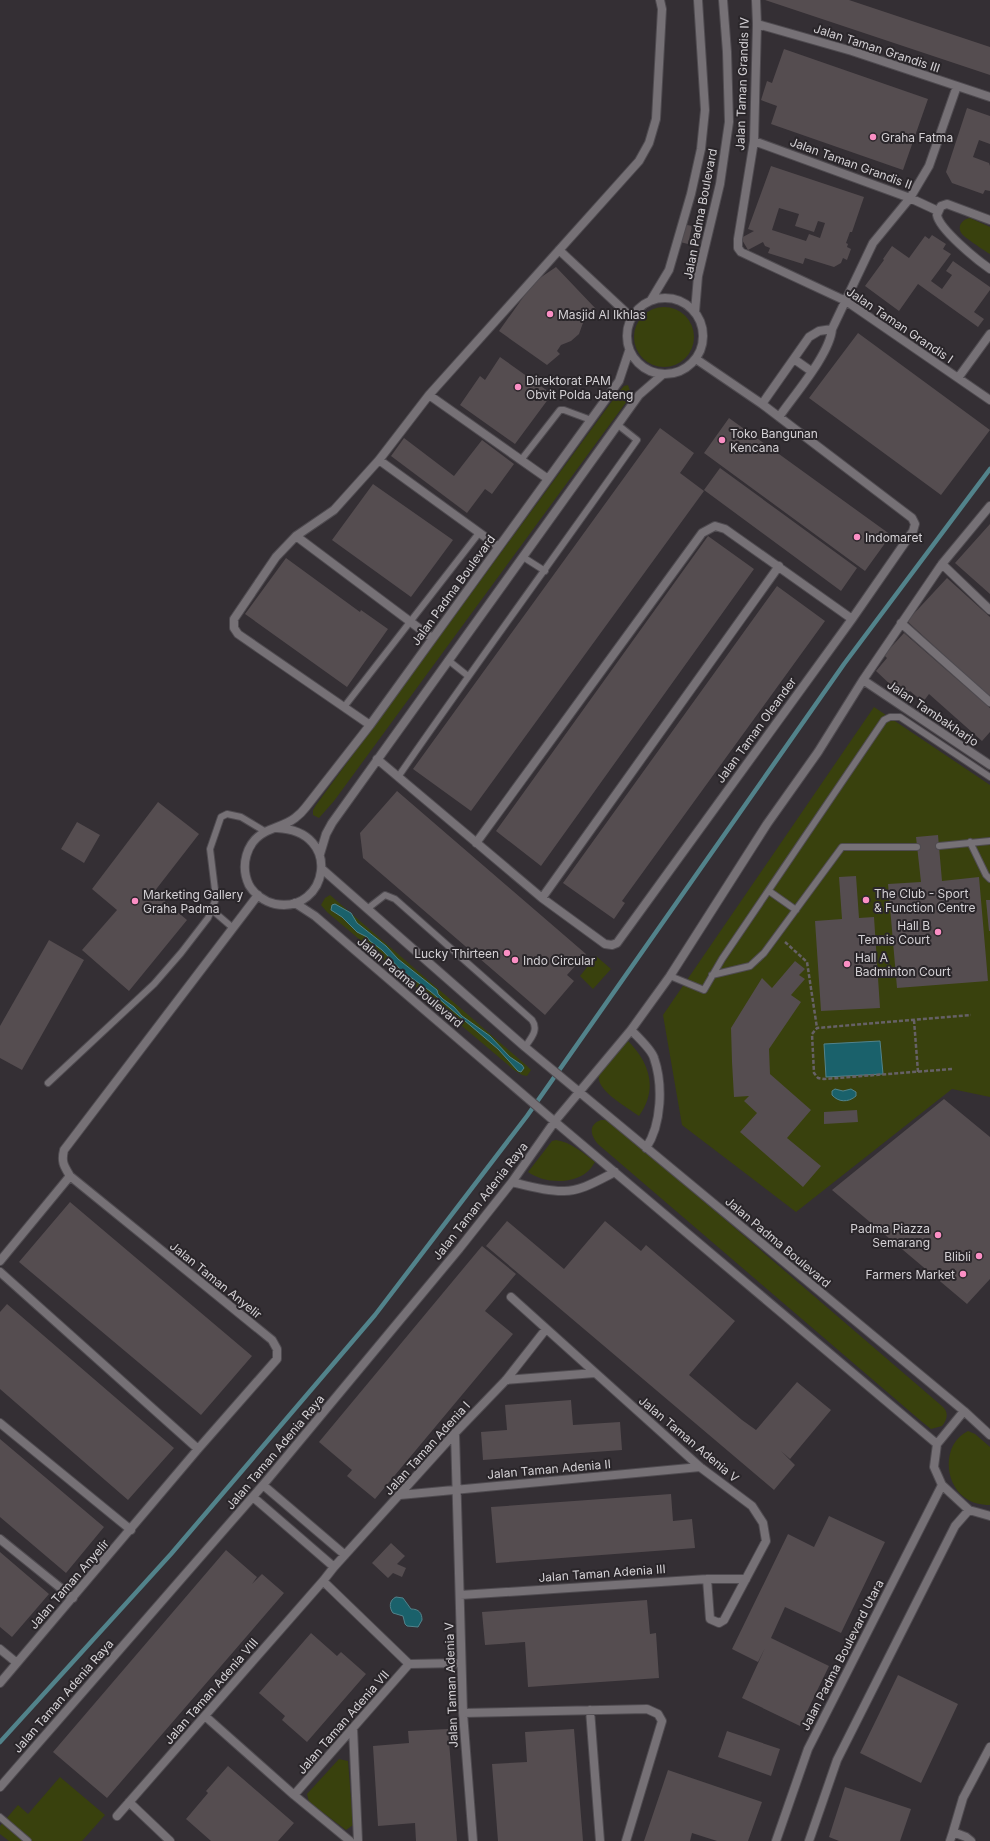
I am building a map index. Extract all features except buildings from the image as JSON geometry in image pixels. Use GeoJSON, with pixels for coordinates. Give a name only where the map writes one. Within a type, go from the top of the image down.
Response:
{"type":"FeatureCollection","features":[{"type":"Feature","properties":{"kind":"street"},"geometry":{"type":"LineString","coordinates":[[370,725],[238,634],[234,628],[234,619],[276,557],[296,536],[334,510],[379,460],[429,395],[639,161],[649,143],[656,119],[662,9],[660,0]]}},
{"type":"Feature","properties":{"kind":"street","name":"Jalan Padma Boulevard"},"geometry":{"type":"LineString","coordinates":[[651,300],[669,270],[691,194],[701,149],[705,110],[698,0]]}},
{"type":"Feature","properties":{"kind":"street","name":"Jalan Padma Boulevard"},"geometry":{"type":"LineString","coordinates":[[695,312],[698,276],[720,184],[729,122],[728,52],[723,0]]}},
{"type":"Feature","properties":{"kind":"street","name":"Jalan Taman Grandis IV"},"geometry":{"type":"LineString","coordinates":[[738,239],[754,141],[757,24],[756,0]]}},
{"type":"Feature","properties":{"kind":"street","name":"Jalan Taman Grandis III"},"geometry":{"type":"LineString","coordinates":[[757,24],[852,51],[990,97]]}},
{"type":"Feature","properties":{"kind":"street"},"geometry":{"type":"LineString","coordinates":[[696,359],[779,417],[825,351],[831,338],[832,329],[873,243],[910,198],[929,166],[957,86]]}},
{"type":"Feature","properties":{"kind":"street","name":"Jalan Taman Grandis II"},"geometry":{"type":"LineString","coordinates":[[754,141],[910,198],[938,211]]}},
{"type":"Feature","properties":{"kind":"street"},"geometry":{"type":"LineString","coordinates":[[990,220],[947,204],[941,206],[936,214],[937,220],[941,225],[977,260],[990,269]]}},
{"type":"Feature","properties":{"kind":"street","name":"Jalan Taman Grandis I"},"geometry":{"type":"LineString","coordinates":[[738,239],[738,248],[741,252],[846,301],[990,400]]}},
{"type":"Feature","properties":{"kind":"street"},"geometry":{"type":"LineString","coordinates":[[558,250],[631,317]]}},
{"type":"Feature","properties":{"kind":"street"},"geometry":{"type":"LineString","coordinates":[[662,298],[675,299],[686,304],[695,312],[701,324],[703,336],[701,348],[696,359],[686,368],[675,373],[662,375],[649,371],[637,363],[629,351],[626,340],[627,328],[631,317],[640,307],[651,300],[662,298]]}},
{"type":"Feature","properties":{"kind":"street"},"geometry":{"type":"LineString","coordinates":[[762,404],[809,337],[819,332],[832,329]]}},
{"type":"Feature","properties":{"kind":"street"},"geometry":{"type":"LineString","coordinates":[[958,378],[990,334]]}},
{"type":"Feature","properties":{"kind":"street","name":"Jalan Padma Boulevard"},"geometry":{"type":"LineString","coordinates":[[277,828],[295,818],[306,807],[370,725],[619,381],[629,351]]}},
{"type":"Feature","properties":{"kind":"street"},"geometry":{"type":"LineString","coordinates":[[794,359],[811,371]]}},
{"type":"Feature","properties":{"kind":"street"},"geometry":{"type":"LineString","coordinates":[[320,854],[326,834],[332,822],[639,395],[662,375]]}},
{"type":"Feature","properties":{"kind":"street"},"geometry":{"type":"LineString","coordinates":[[429,395],[548,479]]}},
{"type":"Feature","properties":{"kind":"street","name":"Jalan Taman Oleander"},"geometry":{"type":"LineString","coordinates":[[542,898],[605,944],[612,945],[617,943],[852,619],[913,531],[915,524],[912,518],[779,417]]}},
{"type":"Feature","properties":{"kind":"street"},"geometry":{"type":"LineString","coordinates":[[379,460],[499,547]]}},
{"type":"Feature","properties":{"kind":"street","name":"Jalan Taman Adenia Raya"},"geometry":{"type":"LineString","coordinates":[[0,1786],[253,1497],[449,1261],[512,1182],[554,1121],[631,1030],[670,976],[767,824],[818,752],[901,623],[942,564],[990,506]]}},
{"type":"Feature","properties":{"kind":"street"},"geometry":{"type":"LineString","coordinates":[[476,843],[702,533],[715,526],[726,529],[852,619]]}},
{"type":"Feature","properties":{"kind":"street"},"geometry":{"type":"LineString","coordinates":[[296,536],[432,638]]}},
{"type":"Feature","properties":{"kind":"street"},"geometry":{"type":"LineString","coordinates":[[942,564],[990,610]]}},
{"type":"Feature","properties":{"kind":"street"},"geometry":{"type":"LineString","coordinates":[[377,759],[542,898],[779,566]]}},
{"type":"Feature","properties":{"kind":"street"},"geometry":{"type":"LineString","coordinates":[[901,623],[990,702]]}},
{"type":"Feature","properties":{"kind":"street","name":"Jalan Tambakharjo"},"geometry":{"type":"LineString","coordinates":[[863,680],[990,765]]}},
{"type":"Feature","properties":{"kind":"street"},"geometry":{"type":"LineString","coordinates":[[277,828],[291,829],[303,833],[313,842],[320,854],[322,868],[319,880],[314,890],[306,898],[295,903],[282,905],[269,902],[258,895],[250,886],[245,874],[245,862],[248,850],[255,840],[266,832],[277,828]]}},
{"type":"Feature","properties":{"kind":"street"},"geometry":{"type":"LineString","coordinates":[[322,868],[527,1049]]}},
{"type":"Feature","properties":{"kind":"street","name":"Jalan Taman Anyelir"},"geometry":{"type":"LineString","coordinates":[[0,1683],[277,1359],[277,1349],[272,1340],[70,1176],[63,1165],[62,1158],[64,1150],[258,895]]}},
{"type":"Feature","properties":{"kind":"street","name":"Jalan Padma Boulevard"},"geometry":{"type":"LineString","coordinates":[[295,903],[315,916],[554,1121]]}},
{"type":"Feature","properties":{"kind":"street"},"geometry":{"type":"LineString","coordinates":[[631,1030],[654,1057],[660,1097],[656,1124],[650,1142],[646,1148]]}},
{"type":"Feature","properties":{"kind":"street","name":"Jalan Padma Boulevard"},"geometry":{"type":"LineString","coordinates":[[527,1049],[990,1435]]}},
{"type":"Feature","properties":{"kind":"street"},"geometry":{"type":"LineString","coordinates":[[554,1121],[937,1444]]}},
{"type":"Feature","properties":{"kind":"street"},"geometry":{"type":"LineString","coordinates":[[512,1182],[537,1188],[563,1191],[592,1184],[615,1172]]}},
{"type":"Feature","properties":{"kind":"street"},"geometry":{"type":"LineString","coordinates":[[0,1261],[70,1176]]}},
{"type":"Feature","properties":{"kind":"street"},"geometry":{"type":"LineString","coordinates":[[0,1272],[198,1450]]}},
{"type":"Feature","properties":{"kind":"street","name":"Jalan Taman Adenia V"},"geometry":{"type":"LineString","coordinates":[[511,1297],[700,1467],[752,1506],[763,1523],[766,1542],[724,1620],[719,1623],[710,1619],[707,1579]]}},
{"type":"Feature","properties":{"kind":"street","name":"Jalan Taman Adenia I"},"geometry":{"type":"LineString","coordinates":[[323,1582],[334,1567],[455,1433],[506,1380],[546,1329]]}},
{"type":"Feature","properties":{"kind":"street"},"geometry":{"type":"LineString","coordinates":[[506,1380],[595,1373]]}},
{"type":"Feature","properties":{"kind":"street"},"geometry":{"type":"LineString","coordinates":[[964,1412],[937,1444],[934,1467],[942,1485],[969,1510],[990,1516]]}},
{"type":"Feature","properties":{"kind":"street"},"geometry":{"type":"LineString","coordinates":[[0,1423],[131,1530]]}},
{"type":"Feature","properties":{"kind":"street","name":"Jalan Taman Adenia V"},"geometry":{"type":"LineString","coordinates":[[455,1433],[455,1490],[460,1595],[463,1713],[473,1841]]}},
{"type":"Feature","properties":{"kind":"street","name":"Jalan Taman Adenia II"},"geometry":{"type":"LineString","coordinates":[[400,1495],[700,1467]]}},
{"type":"Feature","properties":{"kind":"street"},"geometry":{"type":"LineString","coordinates":[[263,1485],[345,1555]]}},
{"type":"Feature","properties":{"kind":"street","name":"Jalan Padma Boulevard Utara"},"geometry":{"type":"LineString","coordinates":[[776,1841],[808,1749],[942,1485]]}},
{"type":"Feature","properties":{"kind":"street"},"geometry":{"type":"LineString","coordinates":[[253,1497],[334,1567]]}},
{"type":"Feature","properties":{"kind":"street"},"geometry":{"type":"LineString","coordinates":[[809,1841],[837,1760],[955,1526],[969,1510]]}},
{"type":"Feature","properties":{"kind":"street"},"geometry":{"type":"LineString","coordinates":[[0,1539],[73,1598]]}},
{"type":"Feature","properties":{"kind":"street","name":"Jalan Taman Adenia III"},"geometry":{"type":"LineString","coordinates":[[460,1595],[707,1579],[746,1579]]}},
{"type":"Feature","properties":{"kind":"street"},"geometry":{"type":"LineString","coordinates":[[323,1582],[409,1664],[461,1663]]}},
{"type":"Feature","properties":{"kind":"street","name":"Jalan Taman Adenia VIII"},"geometry":{"type":"LineString","coordinates":[[117,1816],[323,1582]]}},
{"type":"Feature","properties":{"kind":"street"},"geometry":{"type":"LineString","coordinates":[[0,1649],[17,1663]]}},
{"type":"Feature","properties":{"kind":"street","name":"Jalan Taman Adenia VII"},"geometry":{"type":"LineString","coordinates":[[294,1795],[409,1664]]}},
{"type":"Feature","properties":{"kind":"street"},"geometry":{"type":"LineString","coordinates":[[463,1713],[647,1709],[658,1714],[662,1721],[626,1841]]}},
{"type":"Feature","properties":{"kind":"street"},"geometry":{"type":"LineString","coordinates":[[590,1710],[600,1841]]}},
{"type":"Feature","properties":{"kind":"street"},"geometry":{"type":"LineString","coordinates":[[205,1716],[294,1795],[349,1841]]}},
{"type":"Feature","properties":{"kind":"street"},"geometry":{"type":"LineString","coordinates":[[353,1728],[358,1841]]}},
{"type":"Feature","properties":{"kind":"street"},"geometry":{"type":"LineString","coordinates":[[950,1841],[963,1798],[990,1747]]}},
{"type":"Feature","properties":{"kind":"street"},"geometry":{"type":"LineString","coordinates":[[129,1802],[170,1841]]}},
{"type":"Feature","properties":{"kind":"street"},"geometry":{"type":"LineString","coordinates":[[953,1832],[966,1837],[971,1841]]}},
{"type":"Feature","properties":{"kind":"lane"},"geometry":{"type":"LineString","coordinates":[[521,460],[560,410],[564,410],[590,420]]}},
{"type":"Feature","properties":{"kind":"lane"},"geometry":{"type":"LineString","coordinates":[[398,777],[468,676],[545,571],[637,440],[618,425]]}},
{"type":"Feature","properties":{"kind":"lane"},"geometry":{"type":"LineString","coordinates":[[344,707],[479,533]]}},
{"type":"Feature","properties":{"kind":"lane"},"geometry":{"type":"LineString","coordinates":[[523,556],[545,571]]}},
{"type":"Feature","properties":{"kind":"lane"},"geometry":{"type":"LineString","coordinates":[[448,660],[468,676]]}},
{"type":"Feature","properties":{"kind":"lane"},"geometry":{"type":"LineString","coordinates":[[670,976],[704,990],[712,975],[884,720],[890,717],[900,717],[990,777]]}},
{"type":"Feature","properties":{"kind":"lane"},"geometry":{"type":"LineString","coordinates":[[48,1083],[154,984],[181,953],[208,918],[212,910],[215,890],[210,849],[221,817],[227,814],[241,817],[266,832]]}},
{"type":"Feature","properties":{"kind":"lane"},"geometry":{"type":"LineString","coordinates":[[939,846],[990,841]]}},
{"type":"Feature","properties":{"kind":"lane"},"geometry":{"type":"LineString","coordinates":[[970,842],[986,875],[990,879]]}},
{"type":"Feature","properties":{"kind":"lane"},"geometry":{"type":"LineString","coordinates":[[712,975],[750,966],[764,953],[842,847],[917,848]]}},
{"type":"Feature","properties":{"kind":"lane"},"geometry":{"type":"LineString","coordinates":[[769,891],[796,910]]}},
{"type":"Feature","properties":{"kind":"lane"},"geometry":{"type":"LineString","coordinates":[[367,909],[385,895],[395,899],[532,1020],[535,1024],[535,1031],[527,1049]]}},
{"type":"Feature","properties":{"kind":"lane"},"geometry":{"type":"LineString","coordinates":[[212,910],[233,928]]}},
{"type":"Feature","properties":{"kind":"lane"},"geometry":{"type":"LineString","coordinates":[[0,1817],[28,1841]]}},
{"type":"Feature","properties":{"kind":"path"},"geometry":{"type":"LineString","coordinates":[[777,936],[808,962],[817,1028]]}},
{"type":"Feature","properties":{"kind":"path"},"geometry":{"type":"LineString","coordinates":[[952,1069],[824,1079],[818,1078],[814,1073],[812,1034],[817,1028],[972,1015]]}},
{"type":"Feature","properties":{"kind":"path"},"geometry":{"type":"LineString","coordinates":[[914,1020],[918,1072]]}},
{"type":"Feature","properties":{"kind":"green space"},"geometry":{"type":"Polygon","coordinates":[[[970,218],[990,227],[990,254],[967,238],[960,231],[961,223],[970,218]]]}},
{"type":"Feature","properties":{"kind":"green space"},"geometry":{"type":"Polygon","coordinates":[[[658,307],[670,307],[686,315],[692,325],[694,337],[692,349],[686,359],[670,367],[658,367],[642,359],[634,343],[634,331],[642,315],[658,307]]]}},
{"type":"Feature","properties":{"kind":"green space"},"geometry":{"type":"Polygon","coordinates":[[[628,385],[631,394],[627,401],[334,801],[319,818],[313,815],[313,810],[316,805],[618,393],[624,386],[628,385]]]}},
{"type":"Feature","properties":{"kind":"green space","name":"The Club - Sport & Function Centre"},"geometry":{"type":"Polygon","coordinates":[[[874,707],[990,785],[990,1097],[952,1089],[796,1212],[682,1125],[663,1015],[874,707]]]}},
{"type":"Feature","properties":{"kind":"green space"},"geometry":{"type":"Polygon","coordinates":[[[330,895],[527,1066],[531,1070],[527,1076],[514,1070],[327,912],[321,905],[325,898],[330,895]]]}},
{"type":"Feature","properties":{"kind":"green space"},"geometry":{"type":"Polygon","coordinates":[[[596,956],[611,969],[593,989],[580,976],[596,956]]]}},
{"type":"Feature","properties":{"kind":"green space"},"geometry":{"type":"Polygon","coordinates":[[[626,1039],[641,1056],[649,1075],[649,1095],[639,1116],[613,1098],[602,1087],[599,1081],[599,1075],[603,1067],[626,1039]]]}},
{"type":"Feature","properties":{"kind":"green space"},"geometry":{"type":"Polygon","coordinates":[[[601,1120],[606,1120],[615,1125],[943,1407],[947,1416],[942,1426],[931,1429],[921,1421],[599,1145],[592,1135],[592,1128],[601,1120]]]}},
{"type":"Feature","properties":{"kind":"green space"},"geometry":{"type":"Polygon","coordinates":[[[556,1140],[572,1145],[595,1162],[589,1170],[581,1176],[566,1181],[549,1180],[534,1176],[528,1172],[552,1141],[556,1140]]]}},
{"type":"Feature","properties":{"kind":"green space"},"geometry":{"type":"Polygon","coordinates":[[[968,1431],[975,1434],[990,1447],[990,1505],[976,1503],[964,1497],[952,1482],[949,1472],[950,1453],[954,1444],[968,1431]]]}},
{"type":"Feature","properties":{"kind":"green space"},"geometry":{"type":"Polygon","coordinates":[[[339,1759],[348,1761],[353,1825],[346,1830],[309,1802],[307,1794],[339,1759]]]}},
{"type":"Feature","properties":{"kind":"green space"},"geometry":{"type":"Polygon","coordinates":[[[60,1777],[105,1815],[82,1841],[9,1841],[0,1834],[0,1826],[18,1805],[28,1814],[60,1777]]]}},
{"type":"Feature","properties":{"kind":"water"},"geometry":{"type":"Polygon","coordinates":[[[335,904],[351,913],[357,923],[386,946],[398,959],[437,990],[438,994],[454,1007],[462,1016],[490,1036],[510,1057],[522,1065],[524,1068],[521,1072],[518,1071],[498,1049],[430,991],[402,971],[367,937],[357,932],[342,917],[331,910],[332,905],[335,904]]]}},
{"type":"Feature","properties":{"kind":"water"},"geometry":{"type":"Polygon","coordinates":[[[880,1041],[883,1074],[826,1077],[824,1044],[880,1041]]]}},
{"type":"Feature","properties":{"kind":"water"},"geometry":{"type":"Polygon","coordinates":[[[835,1089],[843,1091],[851,1089],[856,1092],[856,1096],[846,1101],[837,1099],[832,1095],[832,1091],[835,1089]]]}},
{"type":"Feature","properties":{"kind":"water"},"geometry":{"type":"Polygon","coordinates":[[[396,1597],[403,1598],[411,1609],[420,1612],[422,1620],[418,1627],[407,1626],[403,1616],[393,1613],[390,1604],[396,1597]]]}},
{"type":"Feature","properties":{"kind":"waterway"},"geometry":{"type":"LineString","coordinates":[[0,1742],[171,1554],[375,1315],[527,1116],[844,664],[990,469]]}},
{"type":"Feature","properties":{"kind":"place","name":"Graha Fatma"},"geometry":{"type":"Point","coordinates":[873,137]}},
{"type":"Feature","properties":{"kind":"place","name":"Masjid Al Ikhlas"},"geometry":{"type":"Point","coordinates":[550,314]}},
{"type":"Feature","properties":{"kind":"place","name":"Direktorat PAM Obvit Polda Jateng"},"geometry":{"type":"Point","coordinates":[518,387]}},
{"type":"Feature","properties":{"kind":"place","name":"Toko Bangunan Kencana"},"geometry":{"type":"Point","coordinates":[722,440]}},
{"type":"Feature","properties":{"kind":"place","name":"Indomaret"},"geometry":{"type":"Point","coordinates":[857,537]}},
{"type":"Feature","properties":{"kind":"place","name":"The Club - Sport & Function Centre"},"geometry":{"type":"Point","coordinates":[866,900]}},
{"type":"Feature","properties":{"kind":"place","name":"Marketing Gallery Graha Padma"},"geometry":{"type":"Point","coordinates":[135,901]}},
{"type":"Feature","properties":{"kind":"place","name":"Hall B Tennis Court"},"geometry":{"type":"Point","coordinates":[938,932]}},
{"type":"Feature","properties":{"kind":"place","name":"Lucky Thirteen"},"geometry":{"type":"Point","coordinates":[507,953]}},
{"type":"Feature","properties":{"kind":"place","name":"Indo Circular"},"geometry":{"type":"Point","coordinates":[515,960]}},
{"type":"Feature","properties":{"kind":"place","name":"Hall A Badminton Court"},"geometry":{"type":"Point","coordinates":[847,964]}},
{"type":"Feature","properties":{"kind":"place","name":"Padma Piazza Semarang"},"geometry":{"type":"Point","coordinates":[938,1235]}},
{"type":"Feature","properties":{"kind":"place","name":"Blibli"},"geometry":{"type":"Point","coordinates":[979,1256]}},
{"type":"Feature","properties":{"kind":"place","name":"Farmers Market"},"geometry":{"type":"Point","coordinates":[963,1274]}}]}
